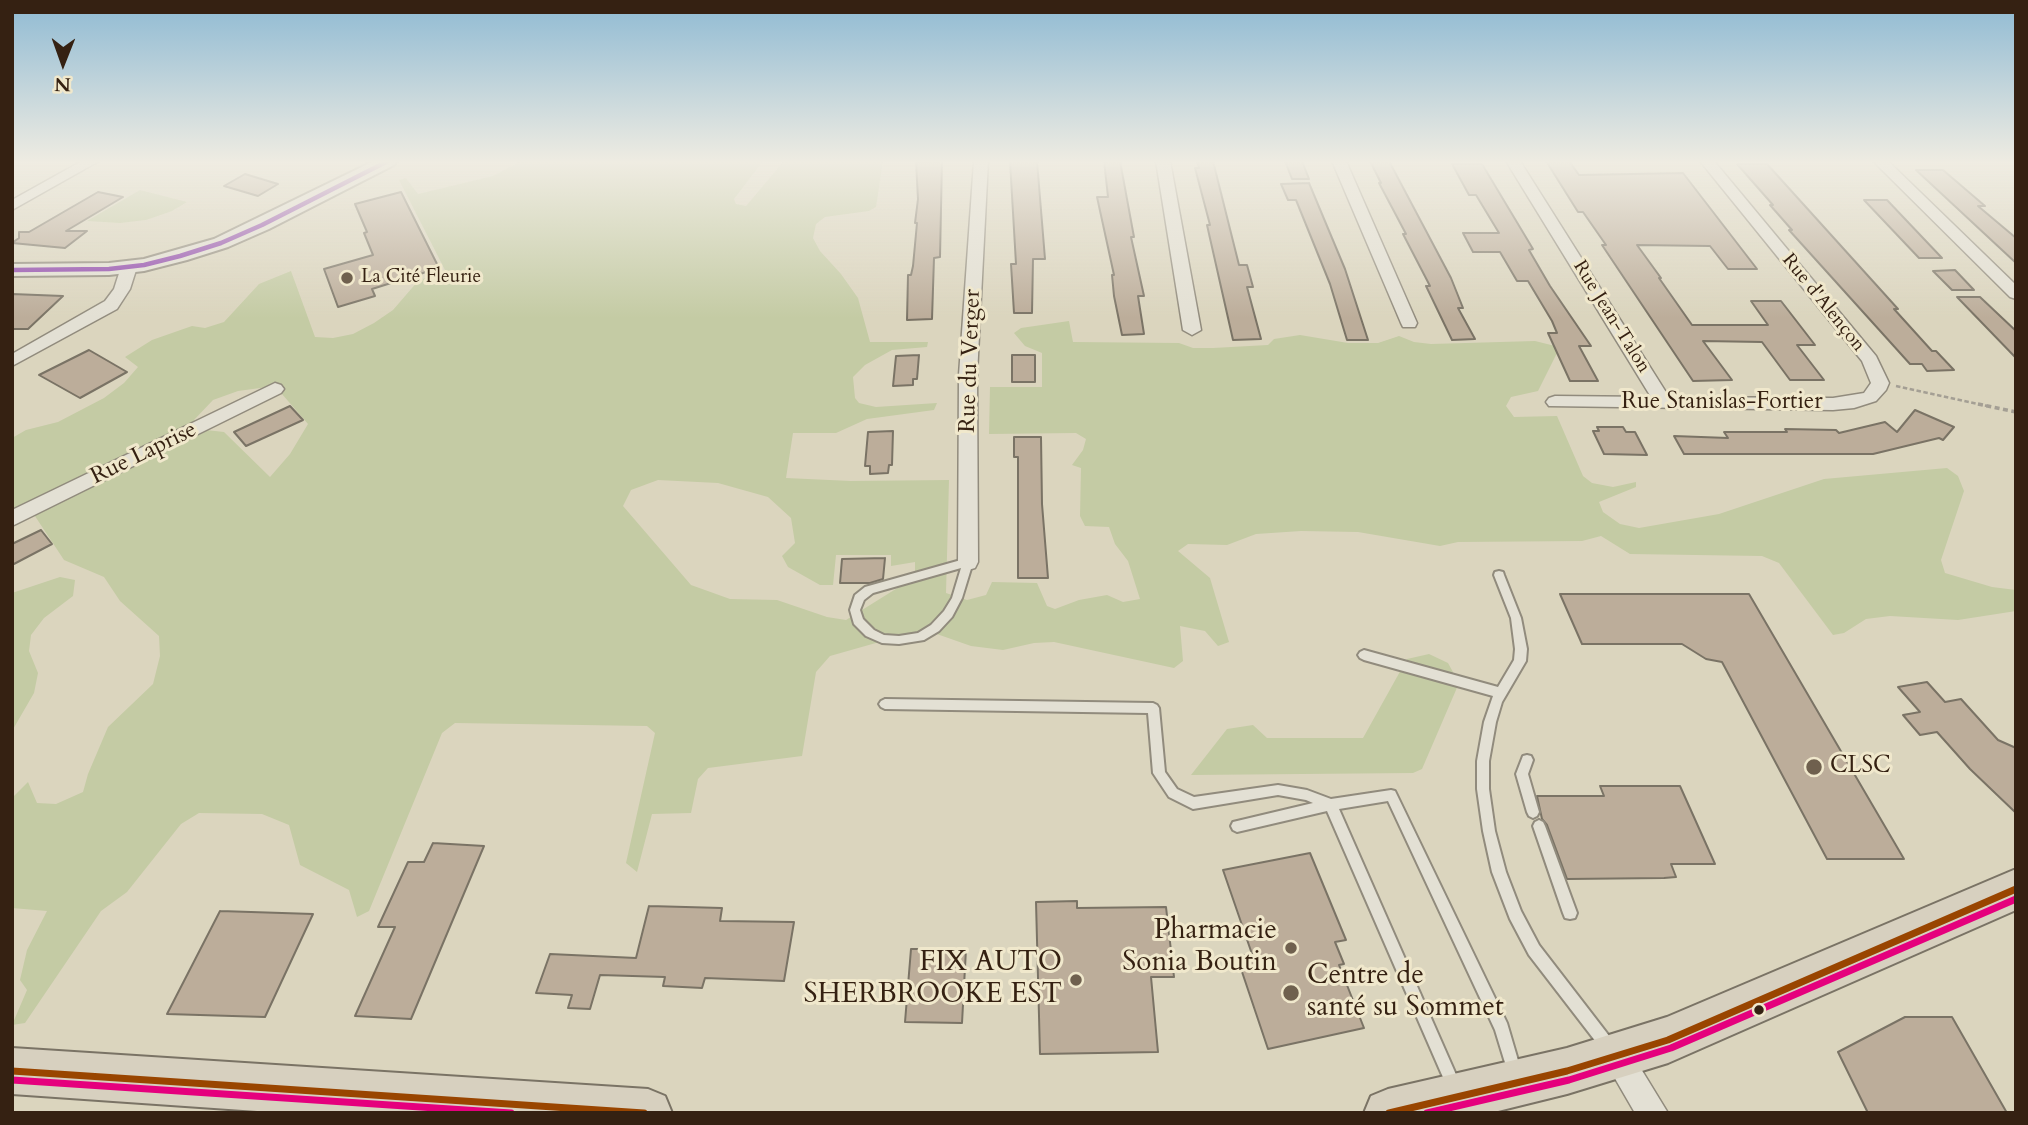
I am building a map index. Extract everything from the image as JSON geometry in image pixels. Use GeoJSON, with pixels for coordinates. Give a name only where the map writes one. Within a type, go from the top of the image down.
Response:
{"type":"FeatureCollection","features":[{"type":"Feature","properties":{"kind":"main road"},"geometry":{"type":"LineString","coordinates":[[1388,1113],[1518,1083],[1617,1056],[1680,1035],[2016,889]]}},
{"type":"Feature","properties":{"kind":"main road"},"geometry":{"type":"LineString","coordinates":[[12,1071],[648,1113]]}},
{"type":"Feature","properties":{"kind":"street"},"geometry":{"type":"LineString","coordinates":[[12,270],[88,271],[159,262],[221,243],[281,214]]}},
{"type":"Feature","properties":{"kind":"street","name":"Rue du Verger"},"geometry":{"type":"LineString","coordinates":[[968,562],[968,376],[978,214]]}},
{"type":"Feature","properties":{"kind":"street"},"geometry":{"type":"LineString","coordinates":[[1172,214],[1192,330]]}},
{"type":"Feature","properties":{"kind":"street"},"geometry":{"type":"LineString","coordinates":[[1362,214],[1409,323]]}},
{"type":"Feature","properties":{"kind":"street","name":"Rue Jean-Talon"},"geometry":{"type":"LineString","coordinates":[[1546,214],[1664,403]]}},
{"type":"Feature","properties":{"kind":"street","name":"Rue d'Alençon"},"geometry":{"type":"LineString","coordinates":[[1750,214],[1870,360],[1880,383]]}},
{"type":"Feature","properties":{"kind":"street"},"geometry":{"type":"LineString","coordinates":[[1934,214],[2016,294]]}},
{"type":"Feature","properties":{"kind":"street"},"geometry":{"type":"LineString","coordinates":[[12,361],[111,305],[122,289],[130,267]]}},
{"type":"Feature","properties":{"kind":"street","name":"Rue Stanislas-Fortier"},"geometry":{"type":"LineString","coordinates":[[1555,402],[1844,403],[1870,397],[1880,383]]}},
{"type":"Feature","properties":{"kind":"street","name":"Rue Laprise"},"geometry":{"type":"LineString","coordinates":[[12,519],[275,389]]}},
{"type":"Feature","properties":{"kind":"street"},"geometry":{"type":"LineString","coordinates":[[1617,1056],[1653,1113]]}},
{"type":"Feature","properties":{"kind":"lane"},"geometry":{"type":"LineString","coordinates":[[968,562],[957,598],[948,614],[935,628],[920,637],[882,639],[870,634],[858,621],[855,610],[859,598],[869,590],[968,562]]}},
{"type":"Feature","properties":{"kind":"lane"},"geometry":{"type":"LineString","coordinates":[[1499,575],[1516,618],[1521,649],[1516,670],[1501,693],[1490,722],[1483,761],[1483,789],[1489,831],[1499,872],[1515,914],[1534,950],[1586,1020],[1617,1056]]}},
{"type":"Feature","properties":{"kind":"lane"},"geometry":{"type":"LineString","coordinates":[[1364,655],[1501,693]]}},
{"type":"Feature","properties":{"kind":"lane"},"geometry":{"type":"LineString","coordinates":[[885,704],[1153,708],[1158,773],[1173,793],[1193,803],[1278,790],[1307,795],[1331,805],[1459,1098]]}},
{"type":"Feature","properties":{"kind":"lane"},"geometry":{"type":"LineString","coordinates":[[1527,760],[1522,774],[1533,811]]}},
{"type":"Feature","properties":{"kind":"lane"},"geometry":{"type":"LineString","coordinates":[[1237,826],[1391,795],[1502,1028],[1518,1083]]}},
{"type":"Feature","properties":{"kind":"lane"},"geometry":{"type":"LineString","coordinates":[[1539,826],[1570,913]]}},
{"type":"Feature","properties":{"kind":"path"},"geometry":{"type":"LineString","coordinates":[[1880,383],[2016,412]]}},
{"type":"Feature","properties":{"kind":"green space"},"geometry":{"type":"Polygon","coordinates":[[[100,214],[165,214],[146,220],[120,223],[87,221],[100,214]]]}},
{"type":"Feature","properties":{"kind":"green space"},"geometry":{"type":"Polygon","coordinates":[[[416,214],[851,214],[825,217],[816,224],[813,238],[820,251],[858,298],[870,342],[928,342],[927,347],[892,350],[865,365],[853,377],[855,398],[859,403],[876,407],[937,403],[934,410],[867,419],[836,433],[793,433],[786,478],[851,481],[949,480],[946,593],[967,600],[986,595],[992,582],[1037,583],[1047,606],[1055,609],[1079,600],[1107,595],[1123,602],[1140,599],[1128,561],[1115,544],[1109,527],[1085,526],[1080,516],[1081,468],[1072,465],[1083,450],[1086,439],[1076,433],[989,434],[990,387],[1042,387],[1042,353],[1025,346],[1014,333],[1021,328],[1069,321],[1073,342],[1179,343],[1193,348],[1213,348],[1268,345],[1274,339],[1300,335],[1348,343],[1378,343],[1399,336],[1414,342],[1431,344],[1535,341],[1555,346],[1558,351],[1538,391],[1511,397],[1506,406],[1514,417],[1557,416],[1583,476],[1592,483],[1613,487],[1636,482],[1636,487],[1599,502],[1603,512],[1620,524],[1639,528],[1719,514],[1824,479],[1947,468],[1958,476],[1964,491],[1941,560],[1945,573],[1992,587],[2016,590],[2016,611],[1958,620],[1890,616],[1866,619],[1844,633],[1833,635],[1779,563],[1762,556],[1630,554],[1601,536],[1582,541],[1458,542],[1440,546],[1358,532],[1301,531],[1256,534],[1227,545],[1188,544],[1178,551],[1210,578],[1229,642],[1218,646],[1205,631],[1180,626],[1183,661],[1174,668],[1054,642],[1034,643],[1003,650],[971,646],[934,633],[904,635],[830,656],[816,672],[802,756],[708,768],[698,779],[691,813],[652,814],[637,872],[626,863],[655,733],[647,726],[455,723],[442,733],[369,911],[357,917],[349,890],[300,865],[289,825],[262,814],[199,813],[181,824],[127,892],[101,911],[25,1023],[12,1025],[27,990],[20,980],[27,950],[47,911],[12,908],[12,798],[28,782],[37,803],[56,804],[83,792],[108,727],[153,684],[160,656],[159,636],[120,601],[104,577],[64,560],[27,504],[12,511],[12,438],[26,430],[58,422],[104,398],[124,383],[138,367],[125,357],[152,340],[192,326],[205,328],[224,322],[259,284],[291,271],[315,337],[333,338],[353,334],[374,323],[393,310],[418,281],[445,270],[416,214]],[[275,386],[238,391],[213,400],[194,420],[206,430],[224,432],[270,477],[290,454],[308,424],[275,386]],[[658,480],[631,490],[623,506],[691,585],[730,599],[777,600],[827,617],[846,620],[915,577],[915,562],[891,566],[891,555],[836,555],[833,585],[820,585],[788,567],[782,556],[795,543],[791,518],[768,497],[718,483],[658,480]]]}},
{"type":"Feature","properties":{"kind":"green space"},"geometry":{"type":"Polygon","coordinates":[[[60,577],[75,580],[73,596],[44,618],[31,635],[29,651],[38,673],[34,693],[12,731],[12,593],[60,577]]]}},
{"type":"Feature","properties":{"kind":"green space"},"geometry":{"type":"Polygon","coordinates":[[[1429,654],[1448,663],[1459,683],[1422,769],[1413,773],[1191,775],[1227,729],[1253,725],[1267,738],[1363,738],[1407,659],[1429,654]]]}},
{"type":"Feature","properties":{"kind":"building"},"geometry":{"type":"Polygon","coordinates":[[[61,214],[95,214],[66,231],[87,231],[65,248],[12,243],[19,238],[19,232],[29,232],[61,214]]]}},
{"type":"Feature","properties":{"kind":"building"},"geometry":{"type":"Polygon","coordinates":[[[359,214],[412,214],[439,268],[372,289],[375,296],[338,307],[324,269],[373,255],[364,233],[367,232],[359,214]]]}},
{"type":"Feature","properties":{"kind":"building"},"geometry":{"type":"Polygon","coordinates":[[[916,214],[941,214],[940,257],[934,258],[932,319],[907,320],[908,275],[911,275],[913,266],[916,214]]]}},
{"type":"Feature","properties":{"kind":"building"},"geometry":{"type":"Polygon","coordinates":[[[1013,214],[1041,214],[1045,259],[1033,259],[1032,313],[1014,313],[1011,264],[1016,264],[1013,214]]]}},
{"type":"Feature","properties":{"kind":"building"},"geometry":{"type":"Polygon","coordinates":[[[1101,214],[1130,214],[1134,237],[1131,237],[1144,296],[1138,296],[1144,334],[1122,335],[1114,296],[1114,275],[1101,214]]]}},
{"type":"Feature","properties":{"kind":"building"},"geometry":{"type":"Polygon","coordinates":[[[1207,214],[1226,214],[1239,265],[1247,265],[1253,287],[1247,287],[1261,339],[1233,340],[1207,225],[1210,225],[1207,214]]]}},
{"type":"Feature","properties":{"kind":"building"},"geometry":{"type":"Polygon","coordinates":[[[1301,214],[1322,214],[1345,269],[1368,340],[1347,340],[1330,284],[1301,214]]]}},
{"type":"Feature","properties":{"kind":"building"},"geometry":{"type":"Polygon","coordinates":[[[1395,214],[1417,214],[1451,278],[1463,308],[1458,308],[1475,339],[1452,340],[1426,286],[1430,286],[1403,234],[1406,234],[1395,214]]]}},
{"type":"Feature","properties":{"kind":"building"},"geometry":{"type":"Polygon","coordinates":[[[1487,214],[1512,214],[1533,249],[1529,250],[1550,286],[1591,346],[1579,346],[1598,381],[1570,381],[1548,333],[1557,333],[1552,321],[1528,281],[1517,281],[1500,252],[1473,252],[1463,233],[1499,233],[1487,214]]]}},
{"type":"Feature","properties":{"kind":"building"},"geometry":{"type":"Polygon","coordinates":[[[1584,214],[1714,214],[1757,269],[1728,269],[1710,246],[1637,245],[1692,325],[1768,325],[1751,301],[1781,301],[1815,345],[1797,345],[1824,380],[1790,380],[1762,342],[1703,341],[1732,380],[1693,381],[1602,245],[1606,245],[1584,214]]]}},
{"type":"Feature","properties":{"kind":"building"},"geometry":{"type":"Polygon","coordinates":[[[1777,214],[1812,214],[1932,351],[1936,351],[1954,370],[1927,371],[1922,364],[1910,364],[1789,230],[1792,230],[1777,214]]]}},
{"type":"Feature","properties":{"kind":"building"},"geometry":{"type":"Polygon","coordinates":[[[1877,214],[1900,214],[1942,258],[1919,258],[1877,214]]]}},
{"type":"Feature","properties":{"kind":"building"},"geometry":{"type":"Polygon","coordinates":[[[1963,214],[1987,214],[2016,238],[2016,263],[1963,214]]]}},
{"type":"Feature","properties":{"kind":"building"},"geometry":{"type":"Polygon","coordinates":[[[1955,270],[1974,290],[1952,290],[1933,271],[1955,270]]]}},
{"type":"Feature","properties":{"kind":"building"},"geometry":{"type":"Polygon","coordinates":[[[12,294],[63,296],[28,329],[12,329],[12,294]]]}},
{"type":"Feature","properties":{"kind":"building"},"geometry":{"type":"Polygon","coordinates":[[[1957,297],[1980,297],[2016,331],[2016,358],[1957,297]]]}},
{"type":"Feature","properties":{"kind":"building"},"geometry":{"type":"Polygon","coordinates":[[[89,350],[127,372],[80,398],[39,375],[89,350]]]}},
{"type":"Feature","properties":{"kind":"building"},"geometry":{"type":"Polygon","coordinates":[[[919,355],[917,379],[913,379],[913,385],[893,386],[896,356],[919,355]]]}},
{"type":"Feature","properties":{"kind":"building"},"geometry":{"type":"Polygon","coordinates":[[[1012,355],[1035,355],[1035,382],[1012,382],[1012,355]]]}},
{"type":"Feature","properties":{"kind":"building"},"geometry":{"type":"Polygon","coordinates":[[[290,406],[303,420],[246,446],[234,432],[290,406]]]}},
{"type":"Feature","properties":{"kind":"building"},"geometry":{"type":"Polygon","coordinates":[[[1915,410],[1954,427],[1943,440],[1939,438],[1873,454],[1684,454],[1674,436],[1728,438],[1724,432],[1787,432],[1785,429],[1836,430],[1839,433],[1885,422],[1897,432],[1915,410]]]}},
{"type":"Feature","properties":{"kind":"building"},"geometry":{"type":"Polygon","coordinates":[[[1597,427],[1623,427],[1626,432],[1635,432],[1647,455],[1604,454],[1593,431],[1599,431],[1597,427]]]}},
{"type":"Feature","properties":{"kind":"building"},"geometry":{"type":"Polygon","coordinates":[[[893,431],[892,465],[889,465],[888,473],[870,474],[870,466],[865,466],[868,432],[893,431]]]}},
{"type":"Feature","properties":{"kind":"building"},"geometry":{"type":"Polygon","coordinates":[[[1014,437],[1041,437],[1042,504],[1048,578],[1018,578],[1018,457],[1014,457],[1014,437]]]}},
{"type":"Feature","properties":{"kind":"building"},"geometry":{"type":"Polygon","coordinates":[[[41,530],[52,544],[12,565],[12,544],[41,530]]]}},
{"type":"Feature","properties":{"kind":"building"},"geometry":{"type":"Polygon","coordinates":[[[885,558],[883,579],[870,583],[840,583],[842,559],[885,558]]]}},
{"type":"Feature","properties":{"kind":"building","name":"CLSC"},"geometry":{"type":"Polygon","coordinates":[[[1560,594],[1749,594],[1904,859],[1827,859],[1722,662],[1706,659],[1682,644],[1582,644],[1560,594]]]}},
{"type":"Feature","properties":{"kind":"building"},"geometry":{"type":"Polygon","coordinates":[[[1927,682],[1945,702],[1961,699],[1998,740],[2016,748],[2016,813],[1970,769],[1937,732],[1920,735],[1903,715],[1920,712],[1898,687],[1927,682]]]}},
{"type":"Feature","properties":{"kind":"building"},"geometry":{"type":"Polygon","coordinates":[[[1600,786],[1680,786],[1715,864],[1671,864],[1676,877],[1567,879],[1547,825],[1542,819],[1537,796],[1604,796],[1600,786]]]}},
{"type":"Feature","properties":{"kind":"building"},"geometry":{"type":"Polygon","coordinates":[[[433,843],[484,846],[411,1019],[355,1016],[395,927],[378,927],[408,862],[424,862],[433,843]]]}},
{"type":"Feature","properties":{"kind":"building"},"geometry":{"type":"Polygon","coordinates":[[[1310,853],[1346,940],[1335,942],[1344,964],[1339,965],[1364,1028],[1268,1049],[1237,957],[1252,954],[1223,870],[1310,853]]]}},
{"type":"Feature","properties":{"kind":"building"},"geometry":{"type":"Polygon","coordinates":[[[1077,901],[1077,908],[1166,907],[1174,977],[1151,977],[1158,1052],[1040,1054],[1036,902],[1077,901]]]}},
{"type":"Feature","properties":{"kind":"building"},"geometry":{"type":"Polygon","coordinates":[[[649,906],[722,908],[720,921],[794,922],[784,981],[705,978],[702,988],[663,986],[665,977],[600,975],[590,1009],[568,1008],[572,995],[536,993],[550,954],[636,958],[649,906]]]}},
{"type":"Feature","properties":{"kind":"building"},"geometry":{"type":"Polygon","coordinates":[[[220,911],[313,914],[265,1017],[167,1014],[220,911]]]}},
{"type":"Feature","properties":{"kind":"building"},"geometry":{"type":"Polygon","coordinates":[[[911,949],[966,949],[962,1023],[905,1022],[911,949]]]}},
{"type":"Feature","properties":{"kind":"building"},"geometry":{"type":"Polygon","coordinates":[[[1905,1017],[1952,1017],[2007,1113],[1868,1113],[1838,1052],[1905,1017]]]}},
{"type":"Feature","properties":{"kind":"transit line"},"geometry":{"type":"LineString","coordinates":[[12,270],[109,269],[144,265],[221,243],[285,214]]}},
{"type":"Feature","properties":{"kind":"transit line"},"geometry":{"type":"LineString","coordinates":[[1389,1113],[1567,1071],[1668,1040],[2016,889]]}},
{"type":"Feature","properties":{"kind":"transit line"},"geometry":{"type":"LineString","coordinates":[[1427,1113],[1569,1080],[1671,1048],[2016,899]]}},
{"type":"Feature","properties":{"kind":"transit line"},"geometry":{"type":"LineString","coordinates":[[12,1071],[644,1113]]}},
{"type":"Feature","properties":{"kind":"transit line"},"geometry":{"type":"LineString","coordinates":[[12,1080],[511,1113]]}},
{"type":"Feature","properties":{"kind":"place","name":"La Cité Fleurie"},"geometry":{"type":"Point","coordinates":[347,278]}},
{"type":"Feature","properties":{"kind":"place","name":"CLSC"},"geometry":{"type":"Point","coordinates":[1814,767]}},
{"type":"Feature","properties":{"kind":"place","name":"Pharmacie Sonia Boutin"},"geometry":{"type":"Point","coordinates":[1291,948]}},
{"type":"Feature","properties":{"kind":"place","name":"FIX AUTO SHERBROOKE EST"},"geometry":{"type":"Point","coordinates":[1076,980]}},
{"type":"Feature","properties":{"kind":"place","name":"Centre de santé su Sommet"},"geometry":{"type":"Point","coordinates":[1291,993]}}]}
